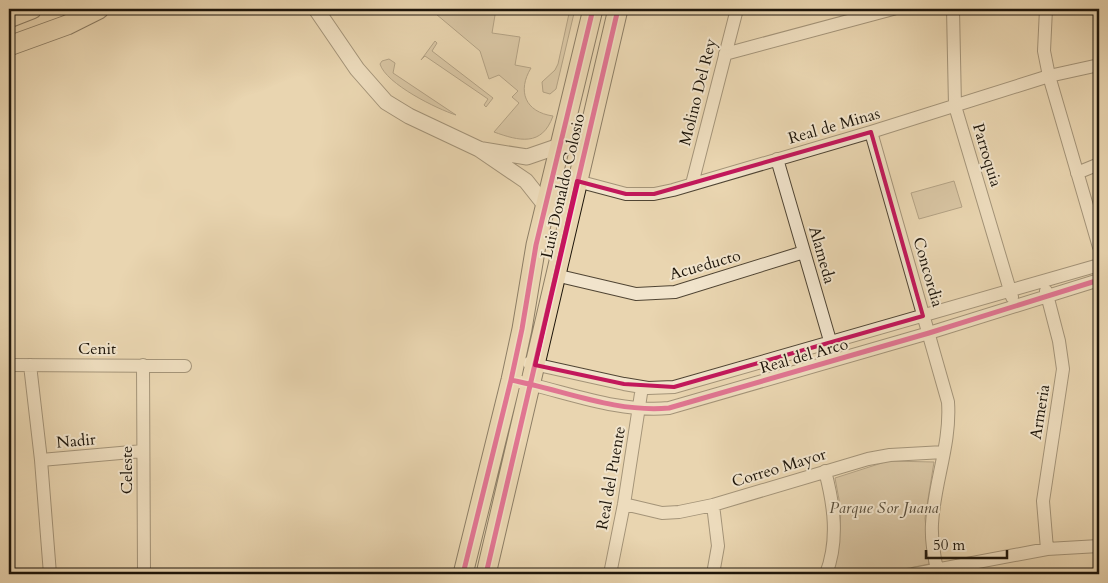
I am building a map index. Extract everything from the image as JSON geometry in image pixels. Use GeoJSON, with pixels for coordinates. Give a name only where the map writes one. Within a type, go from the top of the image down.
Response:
{"type":"FeatureCollection","features":[{"type":"Feature","properties":{"kind":"main road"},"geometry":{"type":"LineString","coordinates":[[9,18],[32,9]]}},
{"type":"Feature","properties":{"kind":"main road"},"geometry":{"type":"LineString","coordinates":[[9,46],[68,25],[99,9]]}},
{"type":"Feature","properties":{"kind":"main road","name":"Luis Donaldo Colosio"},"geometry":{"type":"LineString","coordinates":[[463,574],[516,360],[536,245],[558,146],[593,9]]}},
{"type":"Feature","properties":{"kind":"main road","name":"Luis Donaldo Colosio"},"geometry":{"type":"LineString","coordinates":[[486,574],[576,181],[618,9]]}},
{"type":"Feature","properties":{"kind":"street"},"geometry":{"type":"LineString","coordinates":[[316,9],[357,69],[386,102],[409,116],[479,149],[526,182],[545,205]]}},
{"type":"Feature","properties":{"kind":"street","name":"Molino Del Rey"},"geometry":{"type":"LineString","coordinates":[[692,184],[737,9]]}},
{"type":"Feature","properties":{"kind":"street"},"geometry":{"type":"LineString","coordinates":[[725,54],[893,9]]}},
{"type":"Feature","properties":{"kind":"street","name":"Parroquia"},"geometry":{"type":"LineString","coordinates":[[953,9],[955,106],[1016,307]]}},
{"type":"Feature","properties":{"kind":"street"},"geometry":{"type":"LineString","coordinates":[[1046,9],[1044,51],[1049,76],[1099,247]]}},
{"type":"Feature","properties":{"kind":"street","name":"Real de Minas"},"geometry":{"type":"LineString","coordinates":[[576,181],[626,194],[654,194],[871,132],[1049,76],[1099,65]]}},
{"type":"Feature","properties":{"kind":"street"},"geometry":{"type":"LineString","coordinates":[[479,149],[528,157],[558,146],[589,130]]}},
{"type":"Feature","properties":{"kind":"street","name":"Concordia"},"geometry":{"type":"LineString","coordinates":[[871,132],[948,402],[949,412],[944,452],[932,524],[937,570]]}},
{"type":"Feature","properties":{"kind":"street","name":"Alameda"},"geometry":{"type":"LineString","coordinates":[[777,159],[836,360]]}},
{"type":"Feature","properties":{"kind":"street"},"geometry":{"type":"LineString","coordinates":[[1077,173],[1099,164]]}},
{"type":"Feature","properties":{"kind":"street","name":"Acueducto"},"geometry":{"type":"LineString","coordinates":[[555,275],[636,294],[656,294],[675,292],[804,252]]}},
{"type":"Feature","properties":{"kind":"street","name":"Real del Arco"},"geometry":{"type":"LineString","coordinates":[[516,360],[642,387],[674,387],[1099,265]]}},
{"type":"Feature","properties":{"kind":"street","name":"Real del Arco"},"geometry":{"type":"LineString","coordinates":[[511,380],[599,402],[640,409],[669,408],[929,333],[1099,280]]}},
{"type":"Feature","properties":{"kind":"street","name":"Armeria"},"geometry":{"type":"LineString","coordinates":[[1043,281],[1059,341],[1063,369],[1043,502],[1047,550]]}},
{"type":"Feature","properties":{"kind":"street"},"geometry":{"type":"LineString","coordinates":[[30,365],[41,460],[50,574]]}},
{"type":"Feature","properties":{"kind":"street","name":"Celeste"},"geometry":{"type":"LineString","coordinates":[[143,365],[144,574]]}},
{"type":"Feature","properties":{"kind":"street","name":"Cenit"},"geometry":{"type":"LineString","coordinates":[[9,366],[185,366]]}},
{"type":"Feature","properties":{"kind":"street","name":"Real del Puente"},"geometry":{"type":"LineString","coordinates":[[610,574],[624,504],[642,387]]}},
{"type":"Feature","properties":{"kind":"street","name":"Nadir"},"geometry":{"type":"LineString","coordinates":[[41,460],[143,451]]}},
{"type":"Feature","properties":{"kind":"street","name":"Correo Mayor"},"geometry":{"type":"LineString","coordinates":[[624,504],[662,513],[679,512],[713,505],[863,460],[890,455],[944,452]]}},
{"type":"Feature","properties":{"kind":"street"},"geometry":{"type":"LineString","coordinates":[[826,471],[834,509],[832,554],[828,574]]}},
{"type":"Feature","properties":{"kind":"street"},"geometry":{"type":"LineString","coordinates":[[713,505],[718,546],[713,574]]}},
{"type":"Feature","properties":{"kind":"street"},"geometry":{"type":"LineString","coordinates":[[914,574],[1047,550],[1099,546]]}},
{"type":"Feature","properties":{"kind":"highlighted area"},"geometry":{"type":"Polygon","coordinates":[[[871,132],[923,316],[674,387],[624,384],[535,365],[577,181],[626,194],[654,194],[871,132]]]}},
{"type":"Feature","properties":{"kind":"green space"},"geometry":{"type":"Polygon","coordinates":[[[430,9],[496,9],[492,33],[520,37],[515,65],[531,68],[525,85],[526,99],[536,110],[553,116],[543,133],[529,139],[521,139],[494,132],[519,103],[512,97],[518,91],[499,75],[489,79],[480,51],[430,9]]]}},
{"type":"Feature","properties":{"kind":"green space"},"geometry":{"type":"Polygon","coordinates":[[[570,9],[575,9],[556,89],[550,94],[543,92],[542,82],[555,70],[558,64],[570,9]]]}},
{"type":"Feature","properties":{"kind":"green space"},"geometry":{"type":"Polygon","coordinates":[[[435,41],[437,43],[432,51],[493,98],[486,107],[484,105],[488,99],[425,56],[421,60],[435,41]]]}},
{"type":"Feature","properties":{"kind":"green space"},"geometry":{"type":"Polygon","coordinates":[[[389,59],[395,63],[393,73],[456,115],[425,102],[392,80],[384,72],[380,64],[382,61],[389,59]]]}},
{"type":"Feature","properties":{"kind":"green space"},"geometry":{"type":"Polygon","coordinates":[[[954,181],[962,207],[919,219],[911,193],[954,181]]]}},
{"type":"Feature","properties":{"kind":"green space","name":"Parque Sor Juana"},"geometry":{"type":"Polygon","coordinates":[[[888,461],[934,462],[925,518],[929,564],[893,571],[869,573],[832,571],[839,541],[841,510],[835,478],[888,461]]]}},
{"type":"Feature","properties":{"kind":"cycle path"},"geometry":{"type":"LineString","coordinates":[[463,574],[511,380],[522,329],[536,245],[593,9]]}},
{"type":"Feature","properties":{"kind":"cycle path"},"geometry":{"type":"LineString","coordinates":[[486,574],[618,9]]}},
{"type":"Feature","properties":{"kind":"cycle path"},"geometry":{"type":"LineString","coordinates":[[511,380],[609,404],[649,409],[669,408],[929,333],[1099,280]]}}]}
